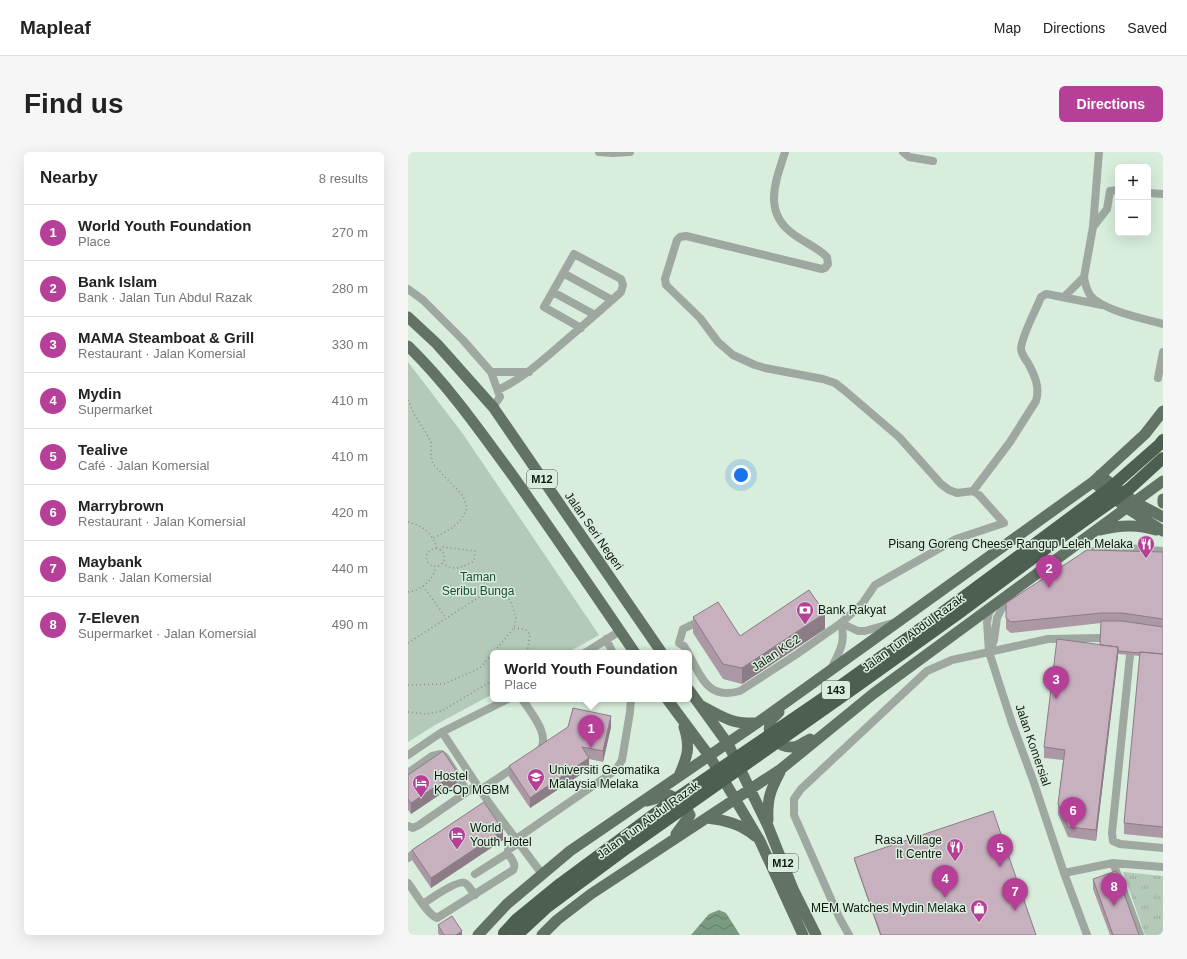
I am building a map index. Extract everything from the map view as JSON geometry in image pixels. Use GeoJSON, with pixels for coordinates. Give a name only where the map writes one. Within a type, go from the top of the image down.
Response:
{"type":"FeatureCollection","features":[{"type":"Feature","properties":{"kind":"highway","name":"Jalan Tun Abdul Razak"},"geometry":{"type":"LineString","coordinates":[[504,933],[516,920],[560,884],[658,811],[822,699],[929,623],[1110,488],[1163,440]]}},
{"type":"Feature","properties":{"kind":"highway","name":"Jalan Tun Abdul Razak"},"geometry":{"type":"LineString","coordinates":[[517,935],[546,908],[627,848],[844,696],[1129,489],[1163,458]]}},
{"type":"Feature","properties":{"kind":"main road","name":"Jalan Seri Negeri"},"geometry":{"type":"LineString","coordinates":[[408,317],[437,344],[493,407],[660,650]]}},
{"type":"Feature","properties":{"kind":"main road","name":"M12"},"geometry":{"type":"LineString","coordinates":[[408,346],[472,419],[550,528],[633,650]]}},
{"type":"Feature","properties":{"kind":"main road"},"geometry":{"type":"LineString","coordinates":[[478,935],[507,904],[570,851],[758,723],[1037,523],[1096,478],[1145,434],[1163,411]]}},
{"type":"Feature","properties":{"kind":"main road"},"geometry":{"type":"LineString","coordinates":[[1096,478],[1163,532]]}},
{"type":"Feature","properties":{"kind":"main road"},"geometry":{"type":"LineString","coordinates":[[542,935],[557,920],[591,894],[781,770],[873,694],[1163,481]]}},
{"type":"Feature","properties":{"kind":"main road"},"geometry":{"type":"LineString","coordinates":[[1131,505],[1163,517]]}},
{"type":"Feature","properties":{"kind":"main road"},"geometry":{"type":"LineString","coordinates":[[1037,523],[1058,523],[1066,528],[1070,536],[1070,550]]}},
{"type":"Feature","properties":{"kind":"main road"},"geometry":{"type":"LineString","coordinates":[[1094,532],[1110,527],[1139,526],[1163,532]]}},
{"type":"Feature","properties":{"kind":"main road"},"geometry":{"type":"LineString","coordinates":[[802,691],[772,719],[769,728],[773,740],[783,746],[795,747],[835,725]]}},
{"type":"Feature","properties":{"kind":"main road","name":"M12"},"geometry":{"type":"LineString","coordinates":[[692,694],[728,744],[752,790],[793,889],[816,935]]}},
{"type":"Feature","properties":{"kind":"main road","name":"M12"},"geometry":{"type":"LineString","coordinates":[[669,702],[710,757],[760,841],[803,935]]}},
{"type":"Feature","properties":{"kind":"main road"},"geometry":{"type":"LineString","coordinates":[[700,705],[731,721],[742,724],[758,723]]}},
{"type":"Feature","properties":{"kind":"main road"},"geometry":{"type":"LineString","coordinates":[[679,776],[685,762],[688,745],[688,740],[682,721]]}},
{"type":"Feature","properties":{"kind":"main road"},"geometry":{"type":"LineString","coordinates":[[768,826],[769,794],[781,770]]}},
{"type":"Feature","properties":{"kind":"main road"},"geometry":{"type":"LineString","coordinates":[[637,804],[669,795],[683,802],[690,815],[670,842]]}},
{"type":"Feature","properties":{"kind":"main road"},"geometry":{"type":"LineString","coordinates":[[707,818],[722,819],[736,824],[749,831],[760,841]]}},
{"type":"Feature","properties":{"kind":"street"},"geometry":{"type":"LineString","coordinates":[[599,152],[630,152]]}},
{"type":"Feature","properties":{"kind":"street"},"geometry":{"type":"LineString","coordinates":[[785,152],[774,188],[773,197],[776,214],[787,230],[827,257],[828,264],[825,268],[822,269],[686,236],[680,237],[677,240],[665,279],[666,285],[700,318],[718,342],[733,356],[755,366],[810,376],[834,383],[853,396],[899,437],[940,484],[949,490],[957,493],[973,491],[1010,442],[1034,406],[1038,394],[1038,388],[1033,373],[1023,355],[1022,350],[1023,339],[1041,297],[1046,294],[1102,305]]}},
{"type":"Feature","properties":{"kind":"street"},"geometry":{"type":"LineString","coordinates":[[903,152],[909,157],[933,162]]}},
{"type":"Feature","properties":{"kind":"street"},"geometry":{"type":"LineString","coordinates":[[1099,152],[1093,226],[1084,278],[1085,285],[1090,296],[1109,309],[1163,324]]}},
{"type":"Feature","properties":{"kind":"street"},"geometry":{"type":"LineString","coordinates":[[1093,226],[1107,209],[1110,191],[1115,190]]}},
{"type":"Feature","properties":{"kind":"street"},"geometry":{"type":"LineString","coordinates":[[1151,193],[1163,194]]}},
{"type":"Feature","properties":{"kind":"street"},"geometry":{"type":"LineString","coordinates":[[498,390],[515,382],[530,372],[581,328],[621,292],[623,285],[621,279],[574,254],[544,307],[581,328]]}},
{"type":"Feature","properties":{"kind":"street"},"geometry":{"type":"LineString","coordinates":[[563,273],[612,300]]}},
{"type":"Feature","properties":{"kind":"street"},"geometry":{"type":"LineString","coordinates":[[1064,297],[1084,278]]}},
{"type":"Feature","properties":{"kind":"street"},"geometry":{"type":"LineString","coordinates":[[408,289],[423,300],[463,340],[491,372],[500,398],[493,407]]}},
{"type":"Feature","properties":{"kind":"street"},"geometry":{"type":"LineString","coordinates":[[553,292],[595,315]]}},
{"type":"Feature","properties":{"kind":"street"},"geometry":{"type":"LineString","coordinates":[[1158,378],[1163,352]]}},
{"type":"Feature","properties":{"kind":"street"},"geometry":{"type":"LineString","coordinates":[[491,372],[530,372]]}},
{"type":"Feature","properties":{"kind":"street","name":"Jalan KC2"},"geometry":{"type":"LineString","coordinates":[[692,661],[707,687],[714,692],[732,694],[740,691],[841,623],[862,604],[875,585],[956,539],[1004,523],[979,495],[973,491]]}},
{"type":"Feature","properties":{"kind":"street"},"geometry":{"type":"LineString","coordinates":[[1080,558],[1097,549],[1107,548],[1163,551]]}},
{"type":"Feature","properties":{"kind":"street"},"geometry":{"type":"LineString","coordinates":[[989,652],[994,640],[997,618],[1002,608],[1022,596]]}},
{"type":"Feature","properties":{"kind":"street","name":"Jalan Komersial"},"geometry":{"type":"LineString","coordinates":[[994,605],[989,613],[987,622],[989,652],[1064,873],[1088,935]]}},
{"type":"Feature","properties":{"kind":"street","name":"Jalan KC2"},"geometry":{"type":"LineString","coordinates":[[686,650],[684,646],[679,643],[683,629],[711,616]]}},
{"type":"Feature","properties":{"kind":"street"},"geometry":{"type":"LineString","coordinates":[[841,623],[858,631],[865,631],[896,623]]}},
{"type":"Feature","properties":{"kind":"street"},"geometry":{"type":"LineString","coordinates":[[830,671],[843,643],[844,633],[841,623]]}},
{"type":"Feature","properties":{"kind":"street"},"geometry":{"type":"LineString","coordinates":[[590,650],[620,630]]}},
{"type":"Feature","properties":{"kind":"street"},"geometry":{"type":"LineString","coordinates":[[849,935],[839,917],[794,815],[794,799],[801,789],[927,671],[952,660],[1048,639],[1100,638]]}},
{"type":"Feature","properties":{"kind":"street"},"geometry":{"type":"LineString","coordinates":[[606,639],[612,650]]}},
{"type":"Feature","properties":{"kind":"street"},"geometry":{"type":"LineString","coordinates":[[1130,655],[1112,833],[1114,840],[1120,844],[1163,848]]}},
{"type":"Feature","properties":{"kind":"street"},"geometry":{"type":"LineString","coordinates":[[408,755],[442,732],[502,702]]}},
{"type":"Feature","properties":{"kind":"street"},"geometry":{"type":"LineString","coordinates":[[408,826],[413,828],[419,825],[467,792],[479,788],[542,749],[544,738],[542,732],[524,702]]}},
{"type":"Feature","properties":{"kind":"street"},"geometry":{"type":"LineString","coordinates":[[475,874],[508,853],[508,850],[518,841],[616,770],[622,760],[631,702]]}},
{"type":"Feature","properties":{"kind":"street"},"geometry":{"type":"LineString","coordinates":[[442,732],[479,788],[485,804],[518,841],[542,874]]}},
{"type":"Feature","properties":{"kind":"street"},"geometry":{"type":"LineString","coordinates":[[408,773],[432,756],[441,754],[445,757],[467,792]]}},
{"type":"Feature","properties":{"kind":"street"},"geometry":{"type":"LineString","coordinates":[[408,858],[426,845]]}},
{"type":"Feature","properties":{"kind":"street"},"geometry":{"type":"LineString","coordinates":[[408,883],[423,904],[434,917],[437,918],[513,870],[514,864],[508,853]]}},
{"type":"Feature","properties":{"kind":"street"},"geometry":{"type":"LineString","coordinates":[[1113,863],[1140,935]]}},
{"type":"Feature","properties":{"kind":"street"},"geometry":{"type":"LineString","coordinates":[[1064,873],[1113,863],[1163,867]]}},
{"type":"Feature","properties":{"kind":"street"},"geometry":{"type":"LineString","coordinates":[[423,904],[446,888],[460,882],[464,882],[475,895]]}},
{"type":"Feature","properties":{"kind":"path"},"geometry":{"type":"LineString","coordinates":[[408,400],[415,416],[431,442],[431,456],[433,464],[463,496],[467,508],[464,517],[451,529],[433,538]]}},
{"type":"Feature","properties":{"kind":"path"},"geometry":{"type":"LineString","coordinates":[[408,522],[424,528],[433,538],[437,548],[444,554],[445,557],[443,563],[436,566],[429,564],[426,555],[430,550],[437,548]]}},
{"type":"Feature","properties":{"kind":"path"},"geometry":{"type":"LineString","coordinates":[[440,550],[443,547],[475,551],[474,561],[463,567],[453,568],[443,563]]}},
{"type":"Feature","properties":{"kind":"path"},"geometry":{"type":"LineString","coordinates":[[408,592],[423,586],[432,576],[436,566]]}},
{"type":"Feature","properties":{"kind":"path"},"geometry":{"type":"LineString","coordinates":[[423,586],[446,618]]}},
{"type":"Feature","properties":{"kind":"path"},"geometry":{"type":"LineString","coordinates":[[408,643],[490,590],[499,590],[510,600],[516,617],[514,628],[496,650]]}},
{"type":"Feature","properties":{"kind":"path"},"geometry":{"type":"LineString","coordinates":[[514,628],[525,629],[530,634],[527,650]]}},
{"type":"Feature","properties":{"kind":"path"},"geometry":{"type":"LineString","coordinates":[[408,685],[444,684],[480,668],[490,656]]}},
{"type":"Feature","properties":{"kind":"path"},"geometry":{"type":"LineString","coordinates":[[408,712],[426,714],[442,711],[490,682]]}},
{"type":"Feature","properties":{"kind":"green space","name":"Taman Seribu Bunga"},"geometry":{"type":"Polygon","coordinates":[[[408,362],[463,434],[599,635],[572,650],[490,650],[490,696],[435,725],[408,742],[408,362]]]}},
{"type":"Feature","properties":{"kind":"green space"},"geometry":{"type":"Polygon","coordinates":[[[1123,872],[1163,876],[1163,935],[1145,935],[1123,872]]]}},
{"type":"Feature","properties":{"kind":"water"},"geometry":{"type":"Polygon","coordinates":[[[719,910],[726,913],[740,935],[691,935],[709,914],[719,910]]]}},
{"type":"Feature","properties":{"kind":"building"},"geometry":{"type":"Polygon","coordinates":[[[1087,550],[1163,552],[1163,619],[1122,613],[1101,613],[1011,622],[1006,618],[1006,603],[1087,550]]]}},
{"type":"Feature","properties":{"kind":"building"},"geometry":{"type":"Polygon","coordinates":[[[809,590],[825,613],[742,668],[723,664],[693,617],[718,602],[740,636],[809,590]]]}},
{"type":"Feature","properties":{"kind":"building"},"geometry":{"type":"Polygon","coordinates":[[[1101,621],[1122,621],[1163,627],[1163,654],[1118,651],[1118,647],[1100,645],[1101,621]]]}},
{"type":"Feature","properties":{"kind":"building"},"geometry":{"type":"Polygon","coordinates":[[[1057,639],[1118,647],[1096,830],[1068,827],[1058,804],[1065,750],[1044,747],[1057,639]]]}},
{"type":"Feature","properties":{"kind":"building"},"geometry":{"type":"Polygon","coordinates":[[[1140,652],[1163,654],[1163,827],[1124,823],[1140,652]]]}},
{"type":"Feature","properties":{"kind":"building"},"geometry":{"type":"Polygon","coordinates":[[[573,708],[611,716],[603,751],[582,747],[589,758],[530,798],[509,766],[568,727],[573,708]]]}},
{"type":"Feature","properties":{"kind":"building"},"geometry":{"type":"Polygon","coordinates":[[[443,751],[457,772],[411,803],[408,799],[408,775],[443,751]]]}},
{"type":"Feature","properties":{"kind":"building","name":"World Youth Hotel"},"geometry":{"type":"Polygon","coordinates":[[[484,802],[503,830],[431,878],[412,850],[484,802]]]}},
{"type":"Feature","properties":{"kind":"building"},"geometry":{"type":"Polygon","coordinates":[[[993,811],[1036,935],[881,935],[854,858],[993,811]]]}},
{"type":"Feature","properties":{"kind":"building"},"geometry":{"type":"Polygon","coordinates":[[[1116,871],[1139,935],[1113,935],[1093,879],[1116,871]]]}},
{"type":"Feature","properties":{"kind":"building"},"geometry":{"type":"Polygon","coordinates":[[[452,916],[462,931],[456,935],[444,935],[438,925],[452,916]]]}},
{"type":"Feature","properties":{"kind":"place","name":"Pisang Goreng Cheese Rangup Leleh Melaka"},"geometry":{"type":"Point","coordinates":[1146,559]}},
{"type":"Feature","properties":{"kind":"place","name":"Bank Islam"},"geometry":{"type":"Point","coordinates":[1049,588]}},
{"type":"Feature","properties":{"kind":"place","name":"Bank Rakyat"},"geometry":{"type":"Point","coordinates":[805,625]}},
{"type":"Feature","properties":{"kind":"place","name":"MAMA Steamboat & Grill"},"geometry":{"type":"Point","coordinates":[1056,699]}},
{"type":"Feature","properties":{"kind":"place","name":"World Youth Foundation"},"geometry":{"type":"Point","coordinates":[591,748]}},
{"type":"Feature","properties":{"kind":"place","name":"Universiti Geomatika Malaysia Melaka"},"geometry":{"type":"Point","coordinates":[536,792]}},
{"type":"Feature","properties":{"kind":"place","name":"Hostel Ko-Op MGBM"},"geometry":{"type":"Point","coordinates":[421,798]}},
{"type":"Feature","properties":{"kind":"place","name":"Marrybrown"},"geometry":{"type":"Point","coordinates":[1073,830]}},
{"type":"Feature","properties":{"kind":"place","name":"World Youth Hotel"},"geometry":{"type":"Point","coordinates":[457,850]}},
{"type":"Feature","properties":{"kind":"place","name":"Rasa Village It Centre"},"geometry":{"type":"Point","coordinates":[955,862]}},
{"type":"Feature","properties":{"kind":"place","name":"Tealive"},"geometry":{"type":"Point","coordinates":[1000,867]}},
{"type":"Feature","properties":{"kind":"place","name":"Mydin"},"geometry":{"type":"Point","coordinates":[945,898]}},
{"type":"Feature","properties":{"kind":"place","name":"7-Eleven"},"geometry":{"type":"Point","coordinates":[1114,906]}},
{"type":"Feature","properties":{"kind":"place","name":"Maybank"},"geometry":{"type":"Point","coordinates":[1015,911]}},
{"type":"Feature","properties":{"kind":"place","name":"MEM Watches Mydin Melaka"},"geometry":{"type":"Point","coordinates":[979,923]}}]}
